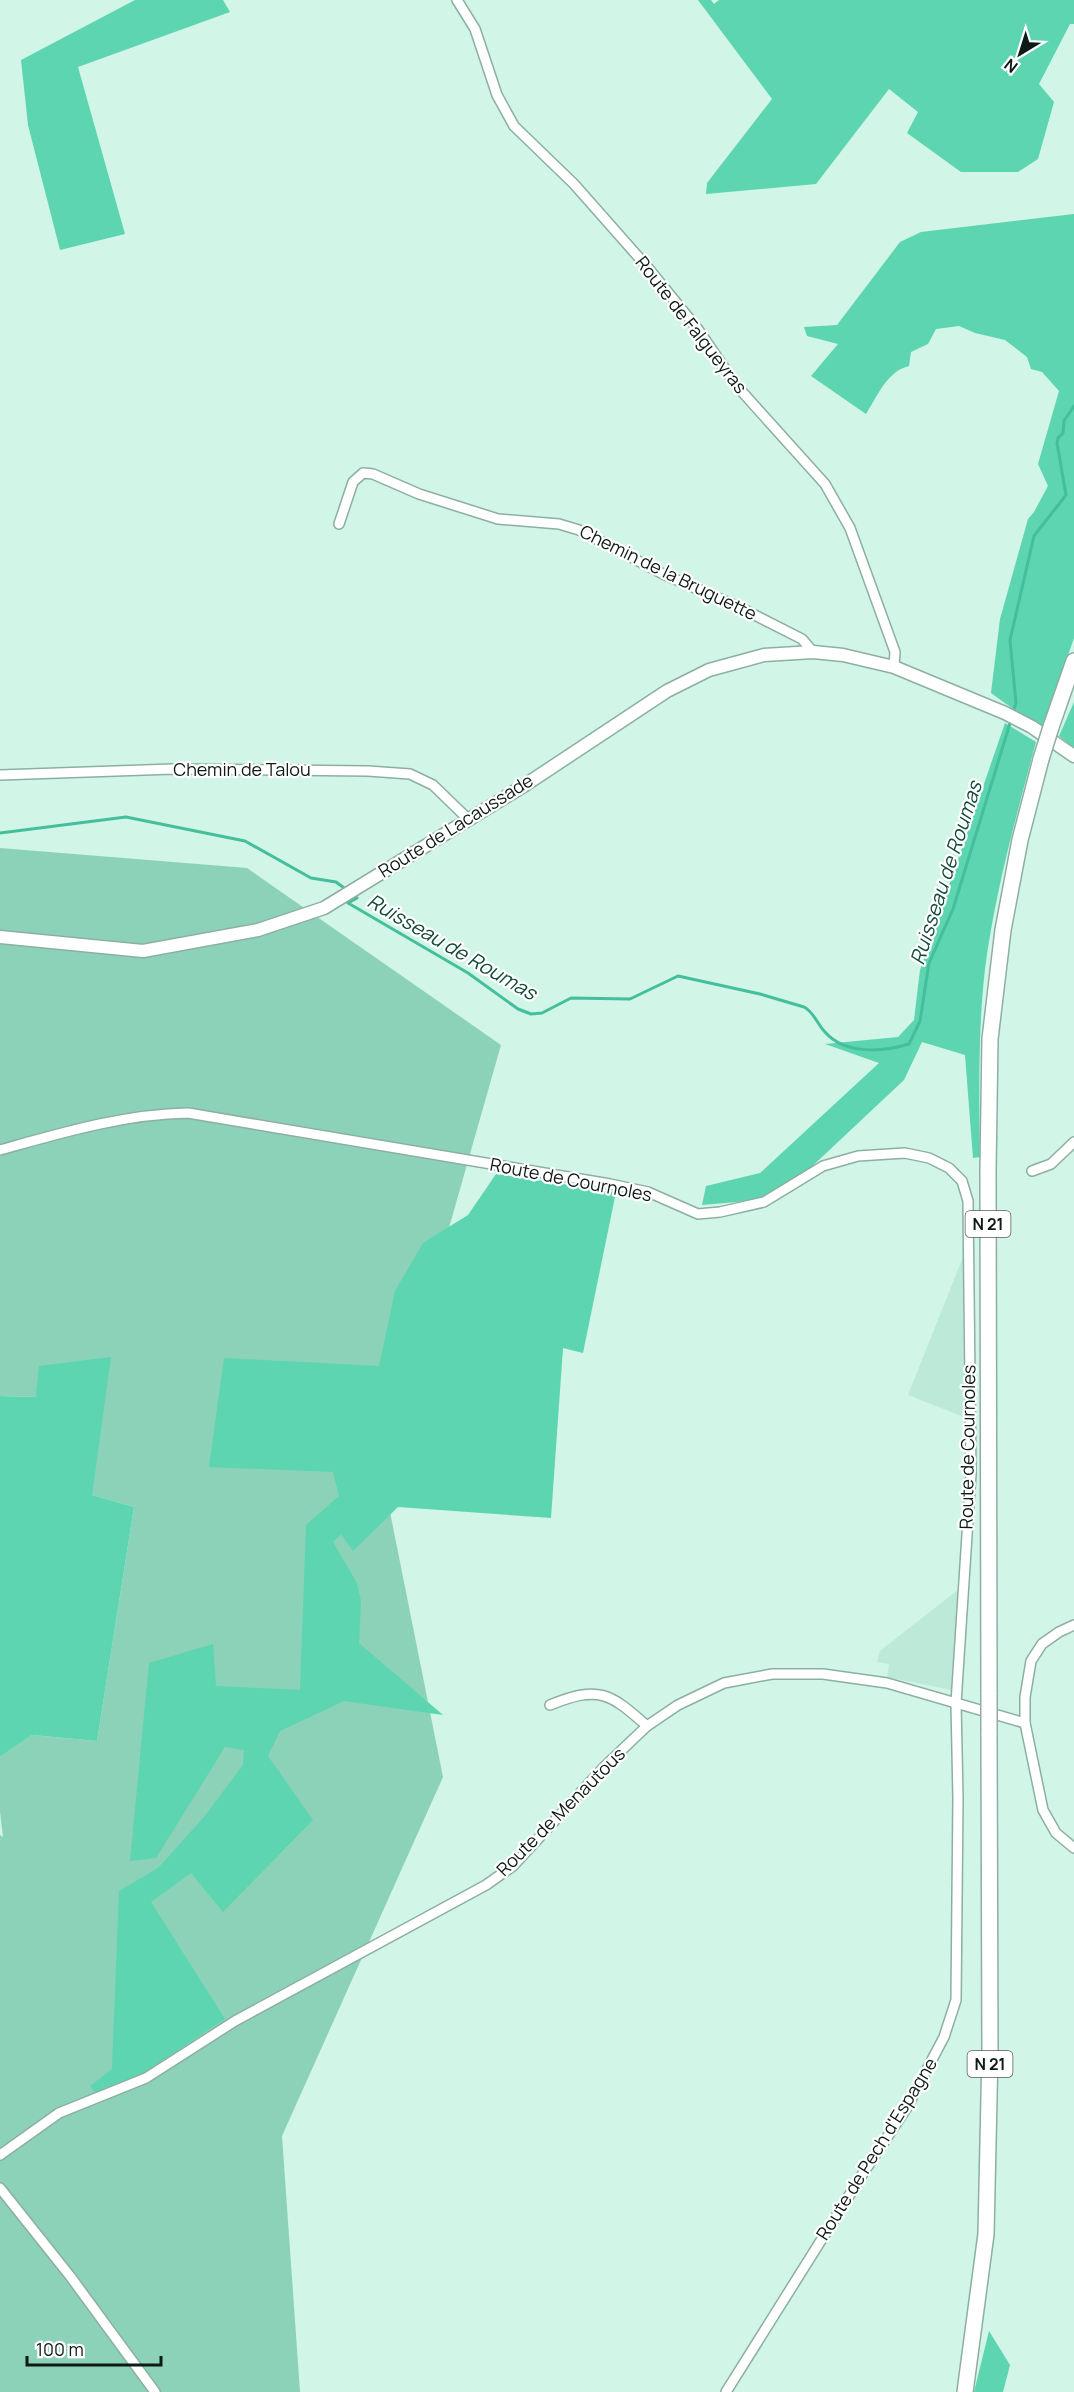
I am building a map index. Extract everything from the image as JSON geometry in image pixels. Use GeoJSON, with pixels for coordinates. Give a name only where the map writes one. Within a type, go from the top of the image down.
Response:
{"type":"FeatureCollection","features":[{"type":"Feature","properties":{"kind":"main road","name":"N 21"},"geometry":{"type":"LineString","coordinates":[[965,2392],[986,2234],[990,2051],[988,1170],[990,1039],[1003,930],[1020,840],[1041,759],[1074,661]]}},
{"type":"Feature","properties":{"kind":"street","name":"Route de Falgueyras"},"geometry":{"type":"LineString","coordinates":[[457,0],[476,29],[497,95],[510,120],[574,184],[649,269],[697,328],[736,385],[825,484],[853,538],[895,652],[894,667]]}},
{"type":"Feature","properties":{"kind":"street","name":"Chemin de la Bruguette"},"geometry":{"type":"LineString","coordinates":[[339,524],[354,482],[363,473],[373,474],[441,502],[498,519],[559,524],[579,530],[663,574],[739,607],[802,639],[813,652]]}},
{"type":"Feature","properties":{"kind":"street","name":"Route de Lacaussade"},"geometry":{"type":"LineString","coordinates":[[0,937],[143,951],[258,930],[324,908],[667,691],[709,670],[764,655],[813,652],[843,655],[894,667],[1032,726],[1074,756]]}},
{"type":"Feature","properties":{"kind":"street","name":"Chemin de Talou"},"geometry":{"type":"LineString","coordinates":[[0,776],[173,769],[368,771],[410,774],[433,785],[468,819]]}},
{"type":"Feature","properties":{"kind":"street","name":"Route de Cournoles"},"geometry":{"type":"LineString","coordinates":[[0,1150],[128,1119],[155,1114],[188,1113],[610,1184],[648,1192],[698,1214],[764,1203],[823,1166],[858,1156],[905,1153],[928,1158],[949,1168],[962,1182],[968,1201],[970,1474],[956,1703]]}},
{"type":"Feature","properties":{"kind":"street"},"geometry":{"type":"LineString","coordinates":[[1032,1171],[1051,1164],[1074,1142]]}},
{"type":"Feature","properties":{"kind":"street"},"geometry":{"type":"LineString","coordinates":[[1074,1625],[1042,1644],[1031,1661],[1025,1697],[1025,1723],[1042,1810],[1056,1833],[1074,1848]]}},
{"type":"Feature","properties":{"kind":"street","name":"Route de Menautous"},"geometry":{"type":"LineString","coordinates":[[0,2155],[59,2113],[146,2078],[235,2021],[486,1885],[513,1866],[604,1766],[647,1726],[678,1705],[724,1683],[772,1674],[823,1674],[887,1683],[1025,1723]]}},
{"type":"Feature","properties":{"kind":"street"},"geometry":{"type":"LineString","coordinates":[[550,1705],[565,1699],[600,1694],[621,1703],[647,1726]]}},
{"type":"Feature","properties":{"kind":"street","name":"Route de Pech d'Espagne"},"geometry":{"type":"LineString","coordinates":[[726,2392],[906,2109],[944,2037],[956,2000],[958,1798],[956,1703]]}},
{"type":"Feature","properties":{"kind":"street"},"geometry":{"type":"LineString","coordinates":[[0,2188],[70,2276],[155,2392]]}},
{"type":"Feature","properties":{"kind":"shaded area"},"geometry":{"type":"Polygon","coordinates":[[[0,848],[247,868],[501,1045],[381,1467],[443,1777],[282,2136],[300,2392],[0,2392],[0,1835],[3,1837],[0,1812],[0,1757],[32,1735],[97,1741],[134,1507],[92,1495],[37,1397],[0,1396],[0,848]]]}},
{"type":"Feature","properties":{"kind":"shaded area"},"geometry":{"type":"Polygon","coordinates":[[[963,1257],[964,1417],[908,1395],[963,1257]]]}},
{"type":"Feature","properties":{"kind":"shaded area"},"geometry":{"type":"Polygon","coordinates":[[[959,1589],[951,1690],[887,1677],[889,1664],[877,1662],[880,1651],[959,1589]]]}},
{"type":"Feature","properties":{"kind":"green space"},"geometry":{"type":"Polygon","coordinates":[[[135,0],[223,0],[230,12],[78,67],[125,234],[60,250],[28,125],[21,60],[135,0]]]}},
{"type":"Feature","properties":{"kind":"green space"},"geometry":{"type":"Polygon","coordinates":[[[698,0],[711,0],[714,4],[719,0],[1074,0],[1074,24],[1070,24],[1039,84],[1054,102],[1038,159],[1018,172],[961,172],[907,133],[918,112],[889,89],[816,184],[706,194],[707,183],[772,99],[698,0]]]}},
{"type":"Feature","properties":{"kind":"green space"},"geometry":{"type":"Polygon","coordinates":[[[1074,214],[1074,638],[1042,730],[991,693],[1000,619],[1028,519],[1048,486],[1038,464],[1059,391],[1042,372],[1031,369],[1027,357],[1005,340],[975,333],[959,326],[936,329],[928,344],[911,352],[909,366],[901,369],[889,379],[866,414],[811,376],[838,344],[807,336],[804,327],[837,325],[900,242],[921,232],[1074,214]]]}},
{"type":"Feature","properties":{"kind":"green space"},"geometry":{"type":"Polygon","coordinates":[[[1074,702],[1074,748],[1059,736],[1074,702]]]}},
{"type":"Feature","properties":{"kind":"green space"},"geometry":{"type":"Polygon","coordinates":[[[1005,723],[1036,742],[1000,883],[985,969],[980,1039],[980,1157],[973,1158],[965,1055],[922,1042],[904,1080],[806,1172],[760,1200],[702,1205],[706,1186],[760,1173],[879,1063],[825,1044],[898,1037],[914,1020],[920,970],[1005,723]]]}},
{"type":"Feature","properties":{"kind":"green space"},"geometry":{"type":"Polygon","coordinates":[[[496,1174],[616,1192],[583,1353],[563,1348],[551,1518],[398,1507],[353,1551],[341,1534],[333,1542],[357,1583],[361,1601],[359,1643],[443,1715],[344,1701],[280,1731],[268,1756],[313,1820],[223,1912],[191,1873],[151,1902],[225,2019],[142,2074],[96,2094],[90,2086],[112,2069],[119,1891],[158,1868],[204,1817],[243,1765],[244,1750],[225,1747],[156,1858],[130,1861],[149,1663],[213,1644],[216,1686],[300,1690],[306,1525],[339,1496],[333,1472],[209,1467],[224,1358],[379,1366],[395,1291],[423,1243],[468,1215],[496,1174]]]}},
{"type":"Feature","properties":{"kind":"green space"},"geometry":{"type":"Polygon","coordinates":[[[111,1357],[92,1495],[134,1507],[97,1741],[32,1735],[0,1757],[0,1396],[36,1397],[39,1366],[111,1357]]]}},
{"type":"Feature","properties":{"kind":"green space"},"geometry":{"type":"Polygon","coordinates":[[[989,2331],[1010,2365],[1003,2392],[974,2392],[989,2331]]]}},
{"type":"Feature","properties":{"kind":"waterway","name":"Ruisseau de Roumas"},"geometry":{"type":"LineString","coordinates":[[1013,713],[1016,703],[1010,640],[1034,536],[1066,495],[1057,443],[1063,433],[1064,421],[1074,406]]}},
{"type":"Feature","properties":{"kind":"waterway","name":"Ruisseau de Roumas"},"geometry":{"type":"LineString","coordinates":[[353,894],[357,898],[348,903],[468,973],[518,1009],[531,1014],[542,1013],[571,998],[630,999],[678,976],[760,994],[804,1007],[825,1032],[843,1045],[865,1050],[899,1047],[909,1044],[920,1021],[929,963],[953,909],[1011,720]]}},
{"type":"Feature","properties":{"kind":"waterway","name":"Ruisseau de Roumas"},"geometry":{"type":"LineString","coordinates":[[0,833],[126,817],[245,841],[311,878],[336,882],[347,890]]}}]}
